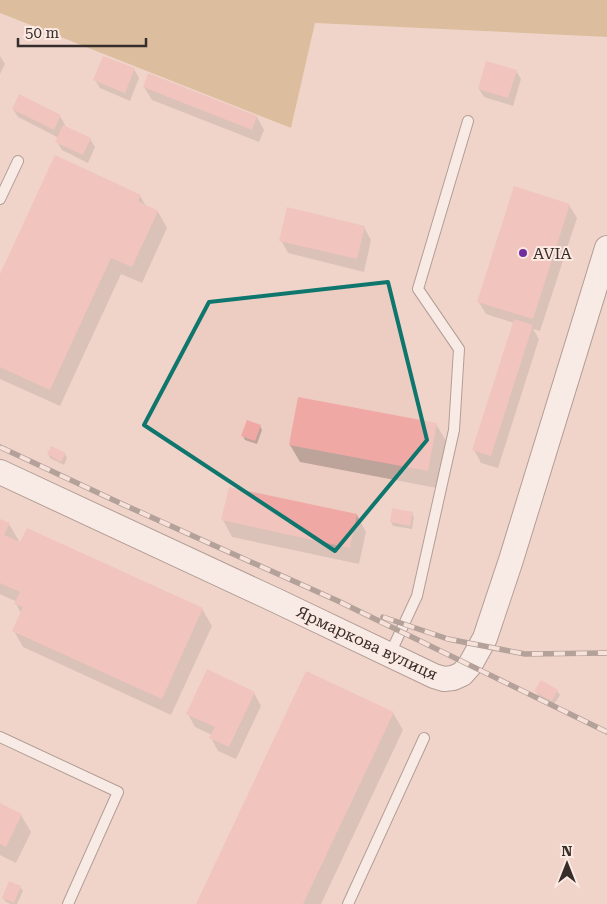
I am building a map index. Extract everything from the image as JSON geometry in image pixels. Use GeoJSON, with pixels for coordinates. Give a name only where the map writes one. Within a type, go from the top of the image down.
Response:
{"type":"FeatureCollection","features":[{"type":"Feature","properties":{"kind":"street","name":"Ярмаркова вулиця"},"geometry":{"type":"LineString","coordinates":[[0,472],[434,676],[444,679],[453,678],[462,674],[468,668],[485,638],[514,551],[607,248]]}},
{"type":"Feature","properties":{"kind":"lane"},"geometry":{"type":"LineString","coordinates":[[390,654],[417,596],[454,430],[459,349],[418,289],[468,121]]}},
{"type":"Feature","properties":{"kind":"lane"},"geometry":{"type":"LineString","coordinates":[[0,199],[18,161]]}},
{"type":"Feature","properties":{"kind":"lane"},"geometry":{"type":"LineString","coordinates":[[0,737],[118,792],[68,904]]}},
{"type":"Feature","properties":{"kind":"lane"},"geometry":{"type":"LineString","coordinates":[[348,904],[424,738]]}},
{"type":"Feature","properties":{"kind":"highlighted area"},"geometry":{"type":"Polygon","coordinates":[[[388,282],[427,440],[335,551],[144,425],[209,302],[388,282]]]}},
{"type":"Feature","properties":{"kind":"shaded area"},"geometry":{"type":"Polygon","coordinates":[[[0,0],[607,0],[607,37],[315,23],[291,128],[0,13],[0,0]]]}},
{"type":"Feature","properties":{"kind":"shaded area"},"geometry":{"type":"Polygon","coordinates":[[[0,13],[291,128],[315,23],[607,37],[607,904],[0,904],[0,13]]]}},
{"type":"Feature","properties":{"kind":"building"},"geometry":{"type":"Polygon","coordinates":[[[103,56],[135,68],[125,93],[93,80],[103,56]]]}},
{"type":"Feature","properties":{"kind":"building"},"geometry":{"type":"Polygon","coordinates":[[[486,61],[517,70],[508,98],[478,89],[486,61]]]}},
{"type":"Feature","properties":{"kind":"building"},"geometry":{"type":"Polygon","coordinates":[[[148,73],[257,116],[252,130],[143,87],[148,73]]]}},
{"type":"Feature","properties":{"kind":"building"},"geometry":{"type":"Polygon","coordinates":[[[19,94],[61,115],[54,130],[12,109],[19,94]]]}},
{"type":"Feature","properties":{"kind":"building"},"geometry":{"type":"Polygon","coordinates":[[[63,125],[91,138],[83,155],[55,142],[63,125]]]}},
{"type":"Feature","properties":{"kind":"building"},"geometry":{"type":"Polygon","coordinates":[[[55,155],[141,195],[138,201],[158,211],[132,267],[111,258],[50,390],[0,367],[0,274],[55,155]]]}},
{"type":"Feature","properties":{"kind":"building","name":"AVIA"},"geometry":{"type":"Polygon","coordinates":[[[514,186],[570,204],[533,319],[477,302],[514,186]]]}},
{"type":"Feature","properties":{"kind":"building"},"geometry":{"type":"Polygon","coordinates":[[[287,207],[365,226],[357,259],[279,241],[287,207]]]}},
{"type":"Feature","properties":{"kind":"building"},"geometry":{"type":"Polygon","coordinates":[[[514,319],[533,325],[491,456],[472,450],[514,319]]]}},
{"type":"Feature","properties":{"kind":"building"},"geometry":{"type":"Polygon","coordinates":[[[298,397],[437,423],[428,471],[289,445],[298,397]]]}},
{"type":"Feature","properties":{"kind":"building"},"geometry":{"type":"Polygon","coordinates":[[[247,420],[261,425],[255,441],[241,436],[247,420]]]}},
{"type":"Feature","properties":{"kind":"building"},"geometry":{"type":"Polygon","coordinates":[[[51,446],[66,453],[61,462],[47,454],[51,446]]]}},
{"type":"Feature","properties":{"kind":"building"},"geometry":{"type":"Polygon","coordinates":[[[229,487],[357,514],[350,548],[221,520],[229,487]]]}},
{"type":"Feature","properties":{"kind":"building"},"geometry":{"type":"Polygon","coordinates":[[[392,508],[413,512],[410,526],[390,522],[392,508]]]}},
{"type":"Feature","properties":{"kind":"building"},"geometry":{"type":"Polygon","coordinates":[[[0,519],[10,523],[4,535],[20,542],[27,528],[203,608],[162,699],[12,631],[23,607],[14,604],[20,592],[0,583],[0,519]]]}},
{"type":"Feature","properties":{"kind":"building"},"geometry":{"type":"Polygon","coordinates":[[[207,669],[255,692],[229,747],[209,738],[215,727],[186,714],[207,669]]]}},
{"type":"Feature","properties":{"kind":"building"},"geometry":{"type":"Polygon","coordinates":[[[306,671],[394,712],[303,904],[196,904],[306,671]]]}},
{"type":"Feature","properties":{"kind":"building"},"geometry":{"type":"Polygon","coordinates":[[[541,680],[558,690],[552,701],[534,691],[541,680]]]}},
{"type":"Feature","properties":{"kind":"building"},"geometry":{"type":"Polygon","coordinates":[[[0,803],[22,814],[6,847],[0,844],[0,803]]]}},
{"type":"Feature","properties":{"kind":"building"},"geometry":{"type":"Polygon","coordinates":[[[9,881],[21,886],[14,903],[2,898],[9,881]]]}},
{"type":"Feature","properties":{"kind":"railway"},"geometry":{"type":"LineString","coordinates":[[0,447],[338,601],[607,732]]}},
{"type":"Feature","properties":{"kind":"railway"},"geometry":{"type":"LineString","coordinates":[[383,617],[448,639],[525,654],[607,653]]}},
{"type":"Feature","properties":{"kind":"place","name":"AVIA"},"geometry":{"type":"Point","coordinates":[523,253]}}]}
